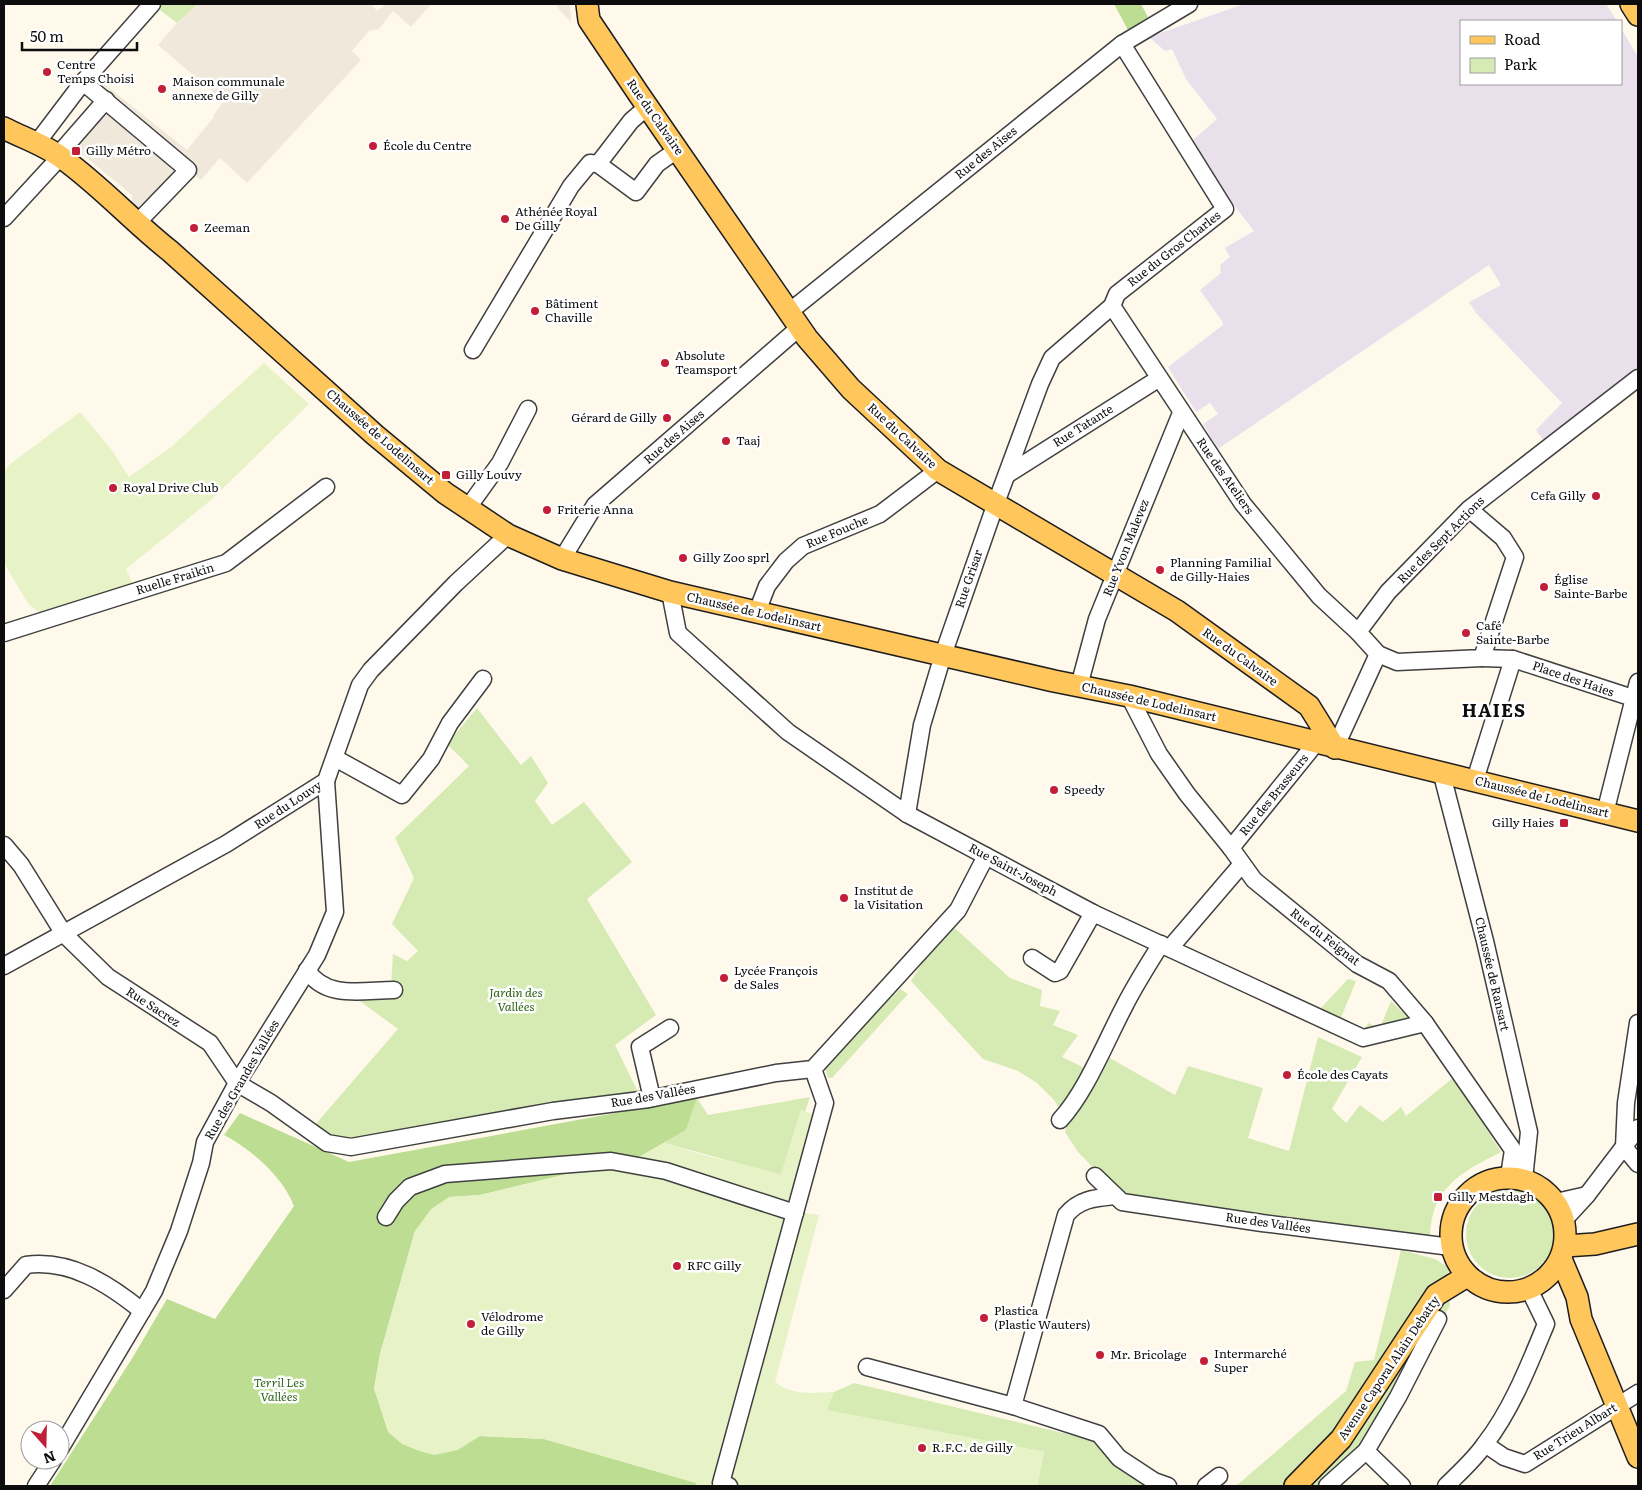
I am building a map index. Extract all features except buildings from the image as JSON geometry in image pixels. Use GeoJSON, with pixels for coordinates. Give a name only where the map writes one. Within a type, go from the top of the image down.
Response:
{"type":"FeatureCollection","features":[{"type":"Feature","properties":{"kind":"main road","name":"Rue du Calvaire"},"geometry":{"type":"LineString","coordinates":[[587,4],[589,20],[647,107],[795,319],[850,389],[938,470],[1177,611],[1310,706],[1325,745]]}},
{"type":"Feature","properties":{"kind":"main road"},"geometry":{"type":"LineString","coordinates":[[1631,4],[1638,15]]}},
{"type":"Feature","properties":{"kind":"main road","name":"Chaussée de Lodelinsart"},"geometry":{"type":"LineString","coordinates":[[4,128],[59,156],[91,181],[136,224],[170,251],[375,435],[467,509],[508,535],[562,559],[670,592],[1129,696],[1325,745],[1441,771],[1638,821]]}},
{"type":"Feature","properties":{"kind":"main road"},"geometry":{"type":"LineString","coordinates":[[1638,1234],[1563,1253],[1537,1285],[1515,1292],[1498,1292],[1481,1286],[1467,1276],[1457,1262],[1451,1247],[1450,1229],[1455,1211],[1465,1196],[1480,1185],[1516,1178],[1542,1188],[1560,1211],[1563,1253],[1577,1297],[1581,1319],[1638,1457]]}},
{"type":"Feature","properties":{"kind":"main road","name":"Avenue Caporal Alain Debatty"},"geometry":{"type":"LineString","coordinates":[[1295,1486],[1341,1440],[1436,1295],[1467,1276]]}},
{"type":"Feature","properties":{"kind":"main road"},"geometry":{"type":"LineString","coordinates":[[1537,1285],[1565,1298],[1581,1319]]}},
{"type":"Feature","properties":{"kind":"street"},"geometry":{"type":"LineString","coordinates":[[36,144],[83,82],[152,4]]}},
{"type":"Feature","properties":{"kind":"street","name":"Rue des Aises"},"geometry":{"type":"LineString","coordinates":[[562,559],[595,505],[795,319],[1122,44],[1189,4]]}},
{"type":"Feature","properties":{"kind":"street","name":"Rue du Gros Charles"},"geometry":{"type":"LineString","coordinates":[[996,503],[1052,358],[1112,306],[1117,294],[1225,210],[1122,44]]}},
{"type":"Feature","properties":{"kind":"street"},"geometry":{"type":"LineString","coordinates":[[83,82],[188,170],[136,224]]}},
{"type":"Feature","properties":{"kind":"street"},"geometry":{"type":"LineString","coordinates":[[4,218],[106,100]]}},
{"type":"Feature","properties":{"kind":"street"},"geometry":{"type":"LineString","coordinates":[[598,164],[631,120],[647,107]]}},
{"type":"Feature","properties":{"kind":"street"},"geometry":{"type":"LineString","coordinates":[[473,350],[549,220],[571,186],[590,163],[598,164],[636,192],[657,164],[677,150]]}},
{"type":"Feature","properties":{"kind":"street","name":"Rue des Ateliers"},"geometry":{"type":"LineString","coordinates":[[1112,306],[1158,379],[1243,504],[1319,596],[1358,632]]}},
{"type":"Feature","properties":{"kind":"street","name":"Rue des Sept Actions"},"geometry":{"type":"LineString","coordinates":[[1358,632],[1388,592],[1470,509],[1638,378]]}},
{"type":"Feature","properties":{"kind":"street","name":"Rue Tatante"},"geometry":{"type":"LineString","coordinates":[[1008,474],[1158,379]]}},
{"type":"Feature","properties":{"kind":"street"},"geometry":{"type":"LineString","coordinates":[[467,509],[500,463],[528,409]]}},
{"type":"Feature","properties":{"kind":"street","name":"Rue Yvon Malevez"},"geometry":{"type":"LineString","coordinates":[[1079,686],[1097,619],[1181,413]]}},
{"type":"Feature","properties":{"kind":"street","name":"Rue Fouche"},"geometry":{"type":"LineString","coordinates":[[756,612],[768,586],[786,561],[803,546],[880,514],[938,470]]}},
{"type":"Feature","properties":{"kind":"street","name":"Ruelle Fraikin"},"geometry":{"type":"LineString","coordinates":[[6,628],[226,563],[326,487]]}},
{"type":"Feature","properties":{"kind":"street","name":"Rue Grisar"},"geometry":{"type":"LineString","coordinates":[[907,814],[922,724],[943,655],[996,503]]}},
{"type":"Feature","properties":{"kind":"street"},"geometry":{"type":"LineString","coordinates":[[1470,509],[1503,538],[1515,557],[1482,658]]}},
{"type":"Feature","properties":{"kind":"street","name":"Rue du Louvy"},"geometry":{"type":"LineString","coordinates":[[4,966],[226,844],[326,781],[360,685],[371,670],[456,582],[508,535]]}},
{"type":"Feature","properties":{"kind":"street","name":"Rue Saint-Joseph"},"geometry":{"type":"LineString","coordinates":[[670,592],[678,633],[788,732],[907,814],[1093,913],[1363,1038],[1425,1023]]}},
{"type":"Feature","properties":{"kind":"street"},"geometry":{"type":"LineString","coordinates":[[1325,745],[1378,654],[1358,632]]}},
{"type":"Feature","properties":{"kind":"street","name":"Place des Haies"},"geometry":{"type":"LineString","coordinates":[[1378,654],[1397,662],[1482,658],[1513,659],[1633,698]]}},
{"type":"Feature","properties":{"kind":"street"},"geometry":{"type":"LineString","coordinates":[[1475,780],[1513,659]]}},
{"type":"Feature","properties":{"kind":"street"},"geometry":{"type":"LineString","coordinates":[[335,758],[398,801],[431,759],[450,723],[483,679]]}},
{"type":"Feature","properties":{"kind":"street"},"geometry":{"type":"LineString","coordinates":[[1605,814],[1638,682]]}},
{"type":"Feature","properties":{"kind":"street","name":"Rue du Feignat"},"geometry":{"type":"LineString","coordinates":[[1129,696],[1159,754],[1186,794],[1231,848],[1254,880],[1310,928],[1357,964],[1389,981],[1425,1023],[1513,1150],[1516,1178]]}},
{"type":"Feature","properties":{"kind":"street","name":"Rue des Brasseurs"},"geometry":{"type":"LineString","coordinates":[[1231,848],[1325,745]]}},
{"type":"Feature","properties":{"kind":"street","name":"Chaussée de Ransart"},"geometry":{"type":"LineString","coordinates":[[1441,771],[1485,941],[1529,1132],[1516,1178]]}},
{"type":"Feature","properties":{"kind":"street","name":"Rue des Grandes Vallées"},"geometry":{"type":"LineString","coordinates":[[70,1432],[154,1290],[179,1231],[202,1163],[205,1142],[237,1083],[317,955],[335,912],[326,781]]}},
{"type":"Feature","properties":{"kind":"street","name":"Rue Sacrez"},"geometry":{"type":"LineString","coordinates":[[4,844],[21,865],[64,934],[108,977],[210,1043],[237,1083]]}},
{"type":"Feature","properties":{"kind":"street"},"geometry":{"type":"LineString","coordinates":[[729,1486],[722,1484],[825,1103],[813,1069],[893,979],[958,910],[986,856]]}},
{"type":"Feature","properties":{"kind":"street"},"geometry":{"type":"LineString","coordinates":[[1060,1120],[1078,1095],[1116,1026],[1123,1007],[1165,946],[1242,864]]}},
{"type":"Feature","properties":{"kind":"street"},"geometry":{"type":"LineString","coordinates":[[1032,958],[1055,973],[1060,971],[1093,913]]}},
{"type":"Feature","properties":{"kind":"street"},"geometry":{"type":"LineString","coordinates":[[307,970],[314,981],[332,990],[394,990]]}},
{"type":"Feature","properties":{"kind":"street"},"geometry":{"type":"LineString","coordinates":[[1638,1023],[1626,1103],[1624,1147],[1638,1164]]}},
{"type":"Feature","properties":{"kind":"street"},"geometry":{"type":"LineString","coordinates":[[652,1098],[640,1046],[670,1028]]}},
{"type":"Feature","properties":{"kind":"street","name":"Rue des Vallées"},"geometry":{"type":"LineString","coordinates":[[237,1083],[264,1099],[327,1143],[350,1147],[553,1111],[652,1098],[776,1073],[813,1069]]}},
{"type":"Feature","properties":{"kind":"street"},"geometry":{"type":"LineString","coordinates":[[1560,1211],[1587,1195],[1638,1128]]}},
{"type":"Feature","properties":{"kind":"street"},"geometry":{"type":"LineString","coordinates":[[386,1217],[396,1201],[410,1187],[445,1174],[611,1161],[666,1171],[795,1213]]}},
{"type":"Feature","properties":{"kind":"street","name":"Rue des Vallées"},"geometry":{"type":"LineString","coordinates":[[1095,1176],[1122,1202],[1262,1223],[1451,1247]]}},
{"type":"Feature","properties":{"kind":"street"},"geometry":{"type":"LineString","coordinates":[[1012,1406],[1066,1215],[1074,1206],[1086,1200],[1115,1196]]}},
{"type":"Feature","properties":{"kind":"street"},"geometry":{"type":"LineString","coordinates":[[4,1290],[26,1265],[42,1263],[61,1265],[83,1273],[142,1311]]}},
{"type":"Feature","properties":{"kind":"street"},"geometry":{"type":"LineString","coordinates":[[1446,1486],[1485,1444],[1514,1395],[1546,1324],[1537,1285]]}},
{"type":"Feature","properties":{"kind":"street"},"geometry":{"type":"LineString","coordinates":[[1327,1486],[1366,1451],[1398,1397],[1438,1319]]}},
{"type":"Feature","properties":{"kind":"street"},"geometry":{"type":"LineString","coordinates":[[867,1367],[1012,1406],[1100,1434],[1119,1458],[1154,1481],[1168,1486]]}},
{"type":"Feature","properties":{"kind":"street","name":"Rue Trieu Albart"},"geometry":{"type":"LineString","coordinates":[[1485,1444],[1504,1457],[1525,1464],[1638,1393]]}},
{"type":"Feature","properties":{"kind":"street"},"geometry":{"type":"LineString","coordinates":[[1366,1451],[1402,1486]]}},
{"type":"Feature","properties":{"kind":"street"},"geometry":{"type":"LineString","coordinates":[[36,1486],[46,1470]]}},
{"type":"Feature","properties":{"kind":"street"},"geometry":{"type":"LineString","coordinates":[[1206,1486],[1219,1476]]}},
{"type":"Feature","properties":{"kind":"shaded area"},"geometry":{"type":"Polygon","coordinates":[[[198,4],[371,4],[377,11],[386,4],[431,4],[411,27],[393,11],[379,29],[369,31],[352,51],[361,60],[247,183],[220,158],[201,180],[179,162],[154,202],[140,211],[132,204],[132,195],[71,145],[114,108],[89,87],[97,78],[187,150],[214,117],[224,101],[158,45],[177,23],[198,4]]]}},
{"type":"Feature","properties":{"kind":"shaded area"},"geometry":{"type":"Polygon","coordinates":[[[555,4],[570,4],[571,22],[563,14],[555,4]]]}},
{"type":"Feature","properties":{"kind":"shaded area"},"geometry":{"type":"Polygon","coordinates":[[[1244,4],[1606,4],[1616,20],[1460,20],[1460,85],[1622,85],[1622,30],[1638,57],[1638,372],[1546,444],[1536,430],[1562,403],[1476,313],[1469,302],[1501,285],[1489,265],[1218,449],[1203,424],[1218,414],[1210,403],[1196,412],[1168,367],[1223,325],[1200,290],[1221,273],[1220,265],[1230,257],[1225,248],[1254,231],[1187,145],[1217,119],[1186,79],[1172,49],[1165,51],[1149,37],[1244,4]]]}},
{"type":"Feature","properties":{"kind":"green space"},"geometry":{"type":"Polygon","coordinates":[[[157,4],[198,4],[177,23],[155,6],[157,4]]]}},
{"type":"Feature","properties":{"kind":"green space"},"geometry":{"type":"Polygon","coordinates":[[[1114,4],[1141,4],[1148,17],[1128,30],[1114,4]]]}},
{"type":"Feature","properties":{"kind":"green space","name":"Royal Drive Club"},"geometry":{"type":"Polygon","coordinates":[[[264,363],[309,404],[211,500],[126,569],[133,584],[40,612],[29,605],[4,563],[4,472],[9,465],[80,412],[111,449],[129,477],[171,447],[264,363]]]}},
{"type":"Feature","properties":{"kind":"green space","name":"Jardin des Vallées"},"geometry":{"type":"Polygon","coordinates":[[[477,708],[521,765],[531,756],[548,783],[535,801],[552,825],[584,802],[632,862],[587,899],[656,1015],[615,1045],[638,1092],[358,1142],[322,1135],[313,1127],[398,1029],[353,996],[354,992],[399,999],[391,986],[393,954],[407,961],[418,951],[392,924],[414,878],[395,838],[469,766],[447,744],[477,708]]]}},
{"type":"Feature","properties":{"kind":"green space"},"geometry":{"type":"Polygon","coordinates":[[[948,922],[1010,978],[1042,990],[1040,1006],[1060,1011],[1053,1025],[1078,1035],[1062,1057],[1091,1071],[1108,1057],[1175,1095],[1188,1066],[1263,1088],[1248,1138],[1289,1151],[1318,1037],[1362,1057],[1332,1109],[1346,1123],[1360,1105],[1383,1122],[1401,1107],[1406,1116],[1454,1077],[1501,1152],[1473,1167],[1450,1184],[1435,1207],[1431,1222],[1430,1240],[1127,1203],[1078,1152],[1065,1132],[1069,1116],[1064,1116],[1054,1100],[1037,1083],[1018,1071],[983,1059],[911,981],[948,922]]]}},
{"type":"Feature","properties":{"kind":"green space"},"geometry":{"type":"Polygon","coordinates":[[[1348,979],[1356,981],[1340,1020],[1318,1011],[1348,979]]]}},
{"type":"Feature","properties":{"kind":"green space"},"geometry":{"type":"Polygon","coordinates":[[[900,989],[908,994],[832,1078],[828,1078],[824,1065],[900,989]]]}},
{"type":"Feature","properties":{"kind":"green space"},"geometry":{"type":"Polygon","coordinates":[[[1391,1001],[1416,1025],[1365,1030],[1368,1023],[1380,1028],[1391,1001]]]}},
{"type":"Feature","properties":{"kind":"green space"},"geometry":{"type":"Polygon","coordinates":[[[810,1097],[805,1112],[801,1110],[781,1175],[664,1143],[686,1130],[697,1098],[708,1115],[810,1097]]]}},
{"type":"Feature","properties":{"kind":"green space","name":"Terril Les Vallées"},"geometry":{"type":"Polygon","coordinates":[[[697,1098],[686,1130],[641,1156],[480,1195],[449,1197],[415,1231],[380,1354],[374,1389],[480,1436],[544,1439],[697,1483],[696,1486],[50,1486],[60,1470],[70,1470],[70,1455],[133,1357],[167,1299],[215,1319],[294,1206],[289,1195],[274,1174],[245,1148],[224,1135],[240,1113],[349,1162],[697,1098]]]}},
{"type":"Feature","properties":{"kind":"green space"},"geometry":{"type":"Polygon","coordinates":[[[801,1110],[821,1117],[803,1213],[819,1215],[775,1382],[795,1392],[834,1392],[827,1410],[1044,1452],[1037,1486],[696,1486],[696,1483],[544,1439],[480,1436],[458,1450],[434,1455],[402,1444],[388,1432],[374,1389],[380,1354],[415,1231],[431,1209],[449,1197],[480,1195],[641,1156],[664,1143],[781,1175],[801,1110]]]}},
{"type":"Feature","properties":{"kind":"green space"},"geometry":{"type":"Polygon","coordinates":[[[1510,1190],[1527,1193],[1541,1203],[1551,1217],[1554,1234],[1551,1251],[1541,1265],[1527,1275],[1510,1278],[1493,1275],[1479,1265],[1469,1251],[1466,1234],[1469,1217],[1479,1203],[1493,1193],[1510,1190]]]}},
{"type":"Feature","properties":{"kind":"green space"},"geometry":{"type":"Polygon","coordinates":[[[1401,1250],[1435,1259],[1451,1269],[1399,1338],[1349,1419],[1293,1486],[1236,1486],[1346,1391],[1355,1362],[1374,1360],[1401,1250]]]}},
{"type":"Feature","properties":{"kind":"green space"},"geometry":{"type":"Polygon","coordinates":[[[1449,1297],[1450,1306],[1359,1449],[1320,1486],[1308,1486],[1341,1456],[1359,1431],[1427,1320],[1449,1297]]]}},
{"type":"Feature","properties":{"kind":"green space"},"geometry":{"type":"Polygon","coordinates":[[[854,1383],[1092,1440],[1114,1465],[1156,1486],[1037,1486],[1044,1452],[826,1410],[834,1392],[854,1383]]]}},
{"type":"Feature","properties":{"kind":"place","name":"Centre Temps Choisi"},"geometry":{"type":"Point","coordinates":[47,72]}},
{"type":"Feature","properties":{"kind":"place","name":"Maison communale annexe de Gilly"},"geometry":{"type":"Point","coordinates":[162,89]}},
{"type":"Feature","properties":{"kind":"place","name":"École du Centre"},"geometry":{"type":"Point","coordinates":[373,146]}},
{"type":"Feature","properties":{"kind":"place","name":"Gilly Métro"},"geometry":{"type":"Point","coordinates":[76,151]}},
{"type":"Feature","properties":{"kind":"place","name":"Athénée Royal De Gilly"},"geometry":{"type":"Point","coordinates":[505,219]}},
{"type":"Feature","properties":{"kind":"place","name":"Zeeman"},"geometry":{"type":"Point","coordinates":[194,228]}},
{"type":"Feature","properties":{"kind":"place","name":"Bâtiment Chaville"},"geometry":{"type":"Point","coordinates":[535,311]}},
{"type":"Feature","properties":{"kind":"place","name":"Absolute Teamsport"},"geometry":{"type":"Point","coordinates":[665,363]}},
{"type":"Feature","properties":{"kind":"place","name":"Gérard de Gilly"},"geometry":{"type":"Point","coordinates":[667,418]}},
{"type":"Feature","properties":{"kind":"place","name":"Taaj"},"geometry":{"type":"Point","coordinates":[726,441]}},
{"type":"Feature","properties":{"kind":"place","name":"Gilly Louvy"},"geometry":{"type":"Point","coordinates":[446,475]}},
{"type":"Feature","properties":{"kind":"place","name":"Royal Drive Club"},"geometry":{"type":"Point","coordinates":[113,488]}},
{"type":"Feature","properties":{"kind":"place","name":"Cefa Gilly"},"geometry":{"type":"Point","coordinates":[1596,496]}},
{"type":"Feature","properties":{"kind":"place","name":"Friterie Anna"},"geometry":{"type":"Point","coordinates":[547,510]}},
{"type":"Feature","properties":{"kind":"place","name":"Gilly Zoo sprl"},"geometry":{"type":"Point","coordinates":[683,558]}},
{"type":"Feature","properties":{"kind":"place","name":"Planning Familial de Gilly-Haies"},"geometry":{"type":"Point","coordinates":[1160,570]}},
{"type":"Feature","properties":{"kind":"place","name":"Église Sainte-Barbe"},"geometry":{"type":"Point","coordinates":[1544,587]}},
{"type":"Feature","properties":{"kind":"place","name":"Café Sainte-Barbe"},"geometry":{"type":"Point","coordinates":[1466,633]}},
{"type":"Feature","properties":{"kind":"place","name":"Speedy"},"geometry":{"type":"Point","coordinates":[1054,790]}},
{"type":"Feature","properties":{"kind":"place","name":"Gilly Haies"},"geometry":{"type":"Point","coordinates":[1564,823]}},
{"type":"Feature","properties":{"kind":"place","name":"Institut de la Visitation"},"geometry":{"type":"Point","coordinates":[844,898]}},
{"type":"Feature","properties":{"kind":"place","name":"Lycée François de Sales"},"geometry":{"type":"Point","coordinates":[724,978]}},
{"type":"Feature","properties":{"kind":"place","name":"École des Cayats"},"geometry":{"type":"Point","coordinates":[1287,1075]}},
{"type":"Feature","properties":{"kind":"place","name":"Gilly Mestdagh"},"geometry":{"type":"Point","coordinates":[1438,1197]}},
{"type":"Feature","properties":{"kind":"place","name":"RFC Gilly"},"geometry":{"type":"Point","coordinates":[677,1266]}},
{"type":"Feature","properties":{"kind":"place","name":"Plastica (Plastic Wauters)"},"geometry":{"type":"Point","coordinates":[984,1318]}},
{"type":"Feature","properties":{"kind":"place","name":"Vélodrome de Gilly"},"geometry":{"type":"Point","coordinates":[471,1324]}},
{"type":"Feature","properties":{"kind":"place","name":"Mr. Bricolage"},"geometry":{"type":"Point","coordinates":[1100,1355]}},
{"type":"Feature","properties":{"kind":"place","name":"Intermarché Super"},"geometry":{"type":"Point","coordinates":[1204,1361]}},
{"type":"Feature","properties":{"kind":"place","name":"R.F.C. de Gilly"},"geometry":{"type":"Point","coordinates":[922,1448]}},
{"type":"Feature","properties":{"kind":"district","name":"HAIES"},"geometry":{"type":"Point","coordinates":[1494,711]}}]}
